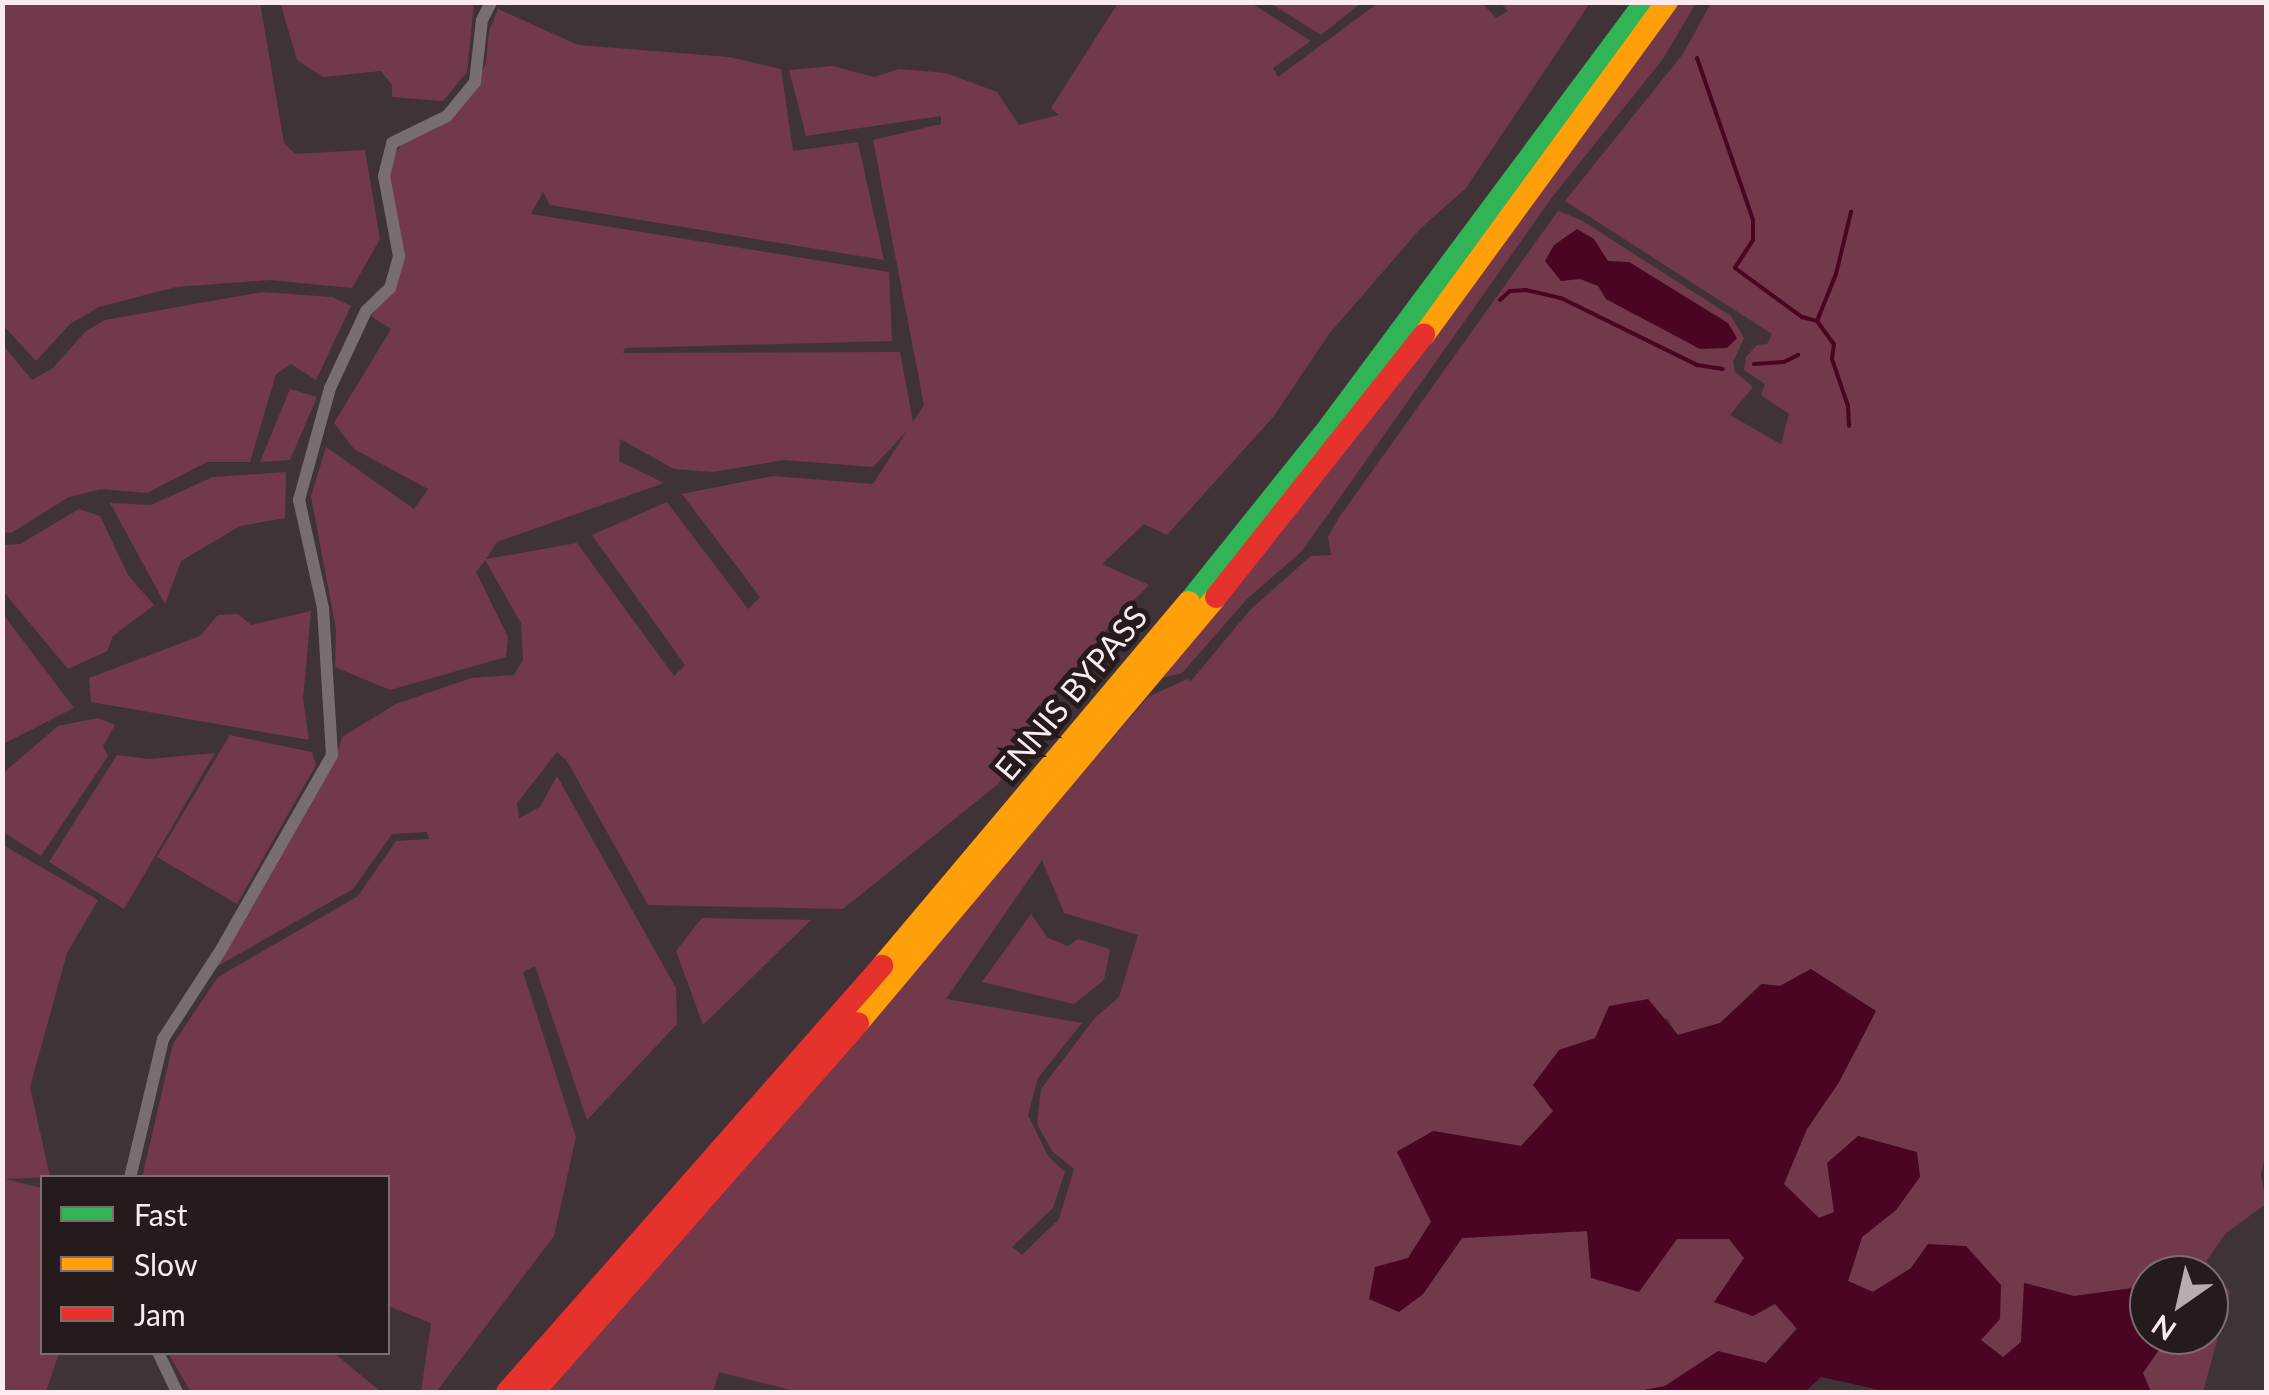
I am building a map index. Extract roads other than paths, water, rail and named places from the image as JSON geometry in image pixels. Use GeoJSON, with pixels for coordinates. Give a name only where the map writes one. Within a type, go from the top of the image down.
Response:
{"type":"FeatureCollection","features":[{"type":"Feature","properties":{"kind":"highway","name":"ENNIS BYPASS"},"geometry":{"type":"LineString","coordinates":[[507,1392],[969,866],[1157,642],[1323,435],[1644,2]]}},
{"type":"Feature","properties":{"kind":"highway","name":"ENNIS BYPASS"},"geometry":{"type":"LineString","coordinates":[[534,1392],[913,960],[1156,674],[1440,315],[1667,2]]}},
{"type":"Feature","properties":{"kind":"street"},"geometry":{"type":"LineString","coordinates":[[131,1175],[163,1039],[222,948],[332,755],[323,608],[299,500],[330,388],[366,311],[390,288],[400,256],[384,176],[392,143],[447,116],[475,82],[482,20],[491,2]]}},
{"type":"Feature","properties":{"kind":"street"},"geometry":{"type":"LineString","coordinates":[[159,1355],[177,1392]]}},
{"type":"Feature","properties":{"kind":"waterway"},"geometry":{"type":"LineString","coordinates":[[1697,58],[1753,220],[1753,240],[1735,268],[1802,317],[1817,321],[1834,344],[1832,359],[1848,406],[1849,426]]}},
{"type":"Feature","properties":{"kind":"waterway"},"geometry":{"type":"LineString","coordinates":[[1817,321],[1836,274],[1851,212]]}},
{"type":"Feature","properties":{"kind":"waterway"},"geometry":{"type":"LineString","coordinates":[[1500,300],[1510,291],[1526,290],[1561,298],[1697,365],[1723,369]]}},
{"type":"Feature","properties":{"kind":"waterway"},"geometry":{"type":"LineString","coordinates":[[1754,364],[1784,362],[1798,355]]}}]}
